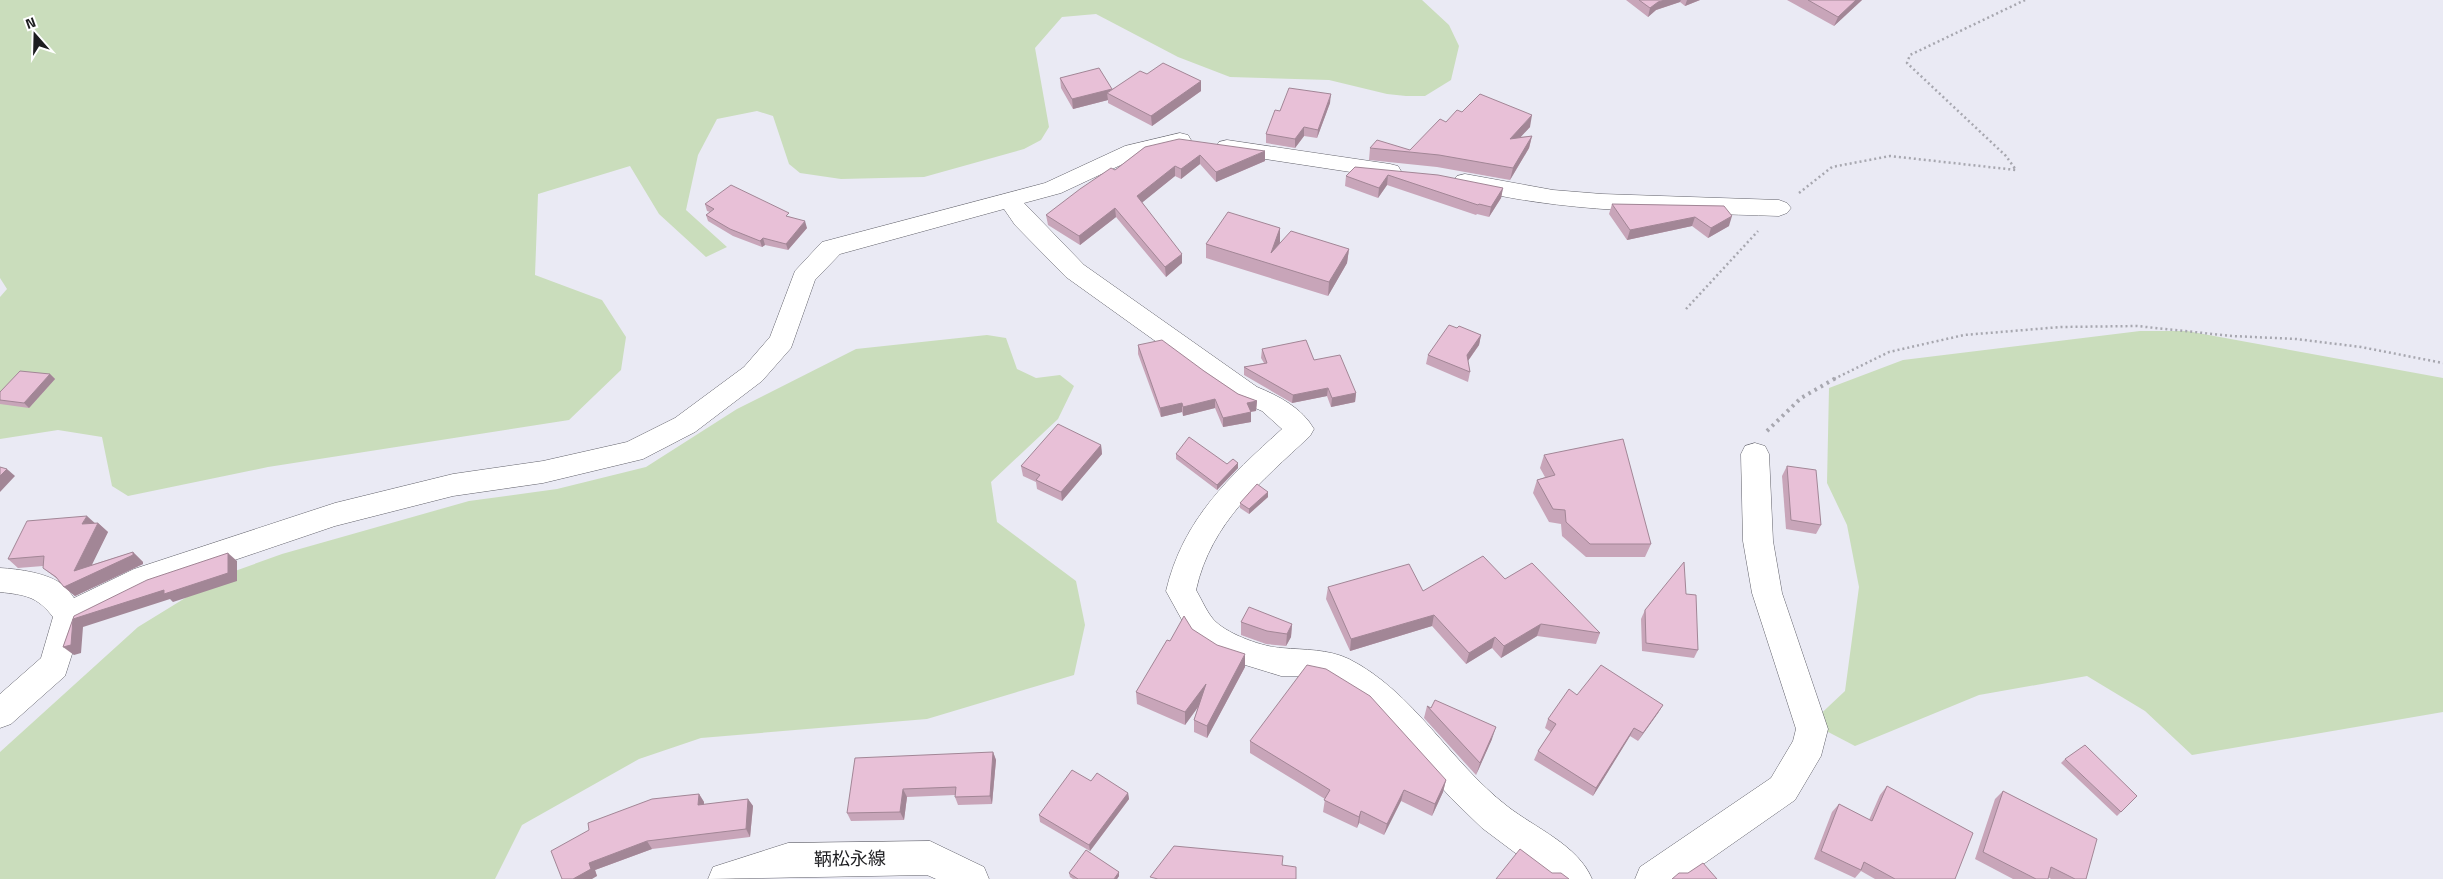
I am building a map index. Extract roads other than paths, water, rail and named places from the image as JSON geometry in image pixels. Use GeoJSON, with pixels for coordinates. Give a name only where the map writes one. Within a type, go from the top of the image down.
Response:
{"type":"FeatureCollection","features":[{"type":"Feature","properties":{"kind":"street"},"geometry":{"type":"LineString","coordinates":[[0,714],[54,666],[69,614],[145,578],[335,515],[453,485],[533,474],[633,451],[685,424],[753,374],[782,341],[804,277],[830,248],[878,234],[1010,202],[1052,188],[1133,150],[1179,140],[1273,153],[1338,166],[1407,173]]}},
{"type":"Feature","properties":{"kind":"street"},"geometry":{"type":"LineString","coordinates":[[1446,178],[1553,198],[1602,202],[1779,208]]}},
{"type":"Feature","properties":{"kind":"street"},"geometry":{"type":"LineString","coordinates":[[1010,202],[1023,219],[1075,272],[1248,394],[1272,404],[1300,429],[1262,464],[1211,520],[1187,564],[1182,591],[1204,631],[1229,647],[1281,662],[1310,662],[1338,668],[1380,697],[1463,787],[1494,817],[1557,862],[1575,879]]}},
{"type":"Feature","properties":{"kind":"street"},"geometry":{"type":"LineString","coordinates":[[1652,879],[1783,789],[1809,745],[1812,729],[1767,593],[1758,541],[1755,454]]}},
{"type":"Feature","properties":{"kind":"street"},"geometry":{"type":"LineString","coordinates":[[0,580],[25,582],[53,594],[69,614]]}},
{"type":"Feature","properties":{"kind":"street","name":"鞆松永線"},"geometry":{"type":"LineString","coordinates":[[725,879],[788,860],[930,858],[972,879]]}}]}
